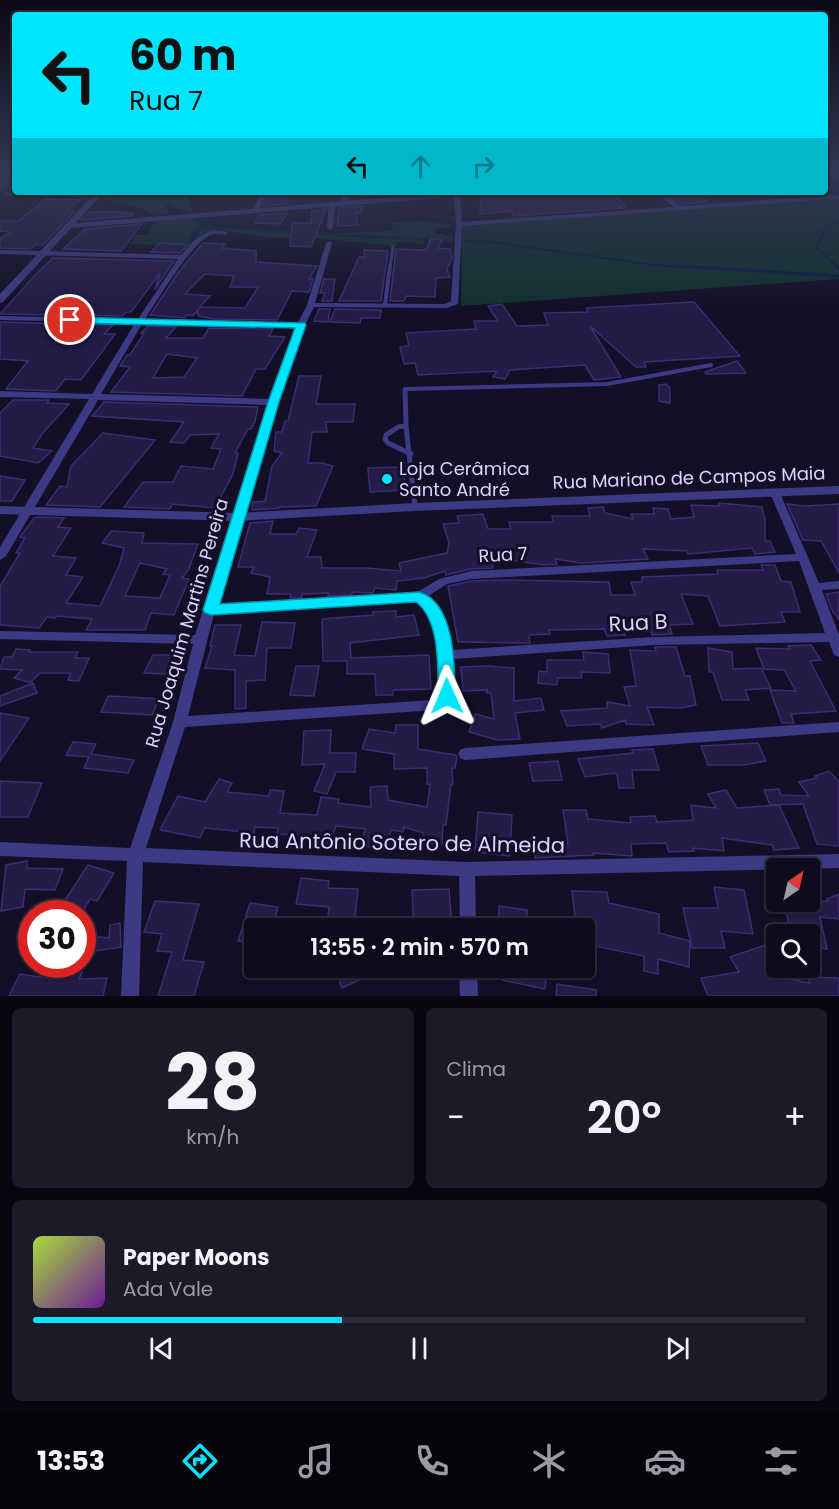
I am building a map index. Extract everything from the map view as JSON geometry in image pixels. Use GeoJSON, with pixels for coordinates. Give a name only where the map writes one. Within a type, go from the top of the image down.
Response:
{"type":"FeatureCollection","features":[{"type":"Feature","properties":{"kind":"street"},"geometry":{"type":"LineString","coordinates":[[0,300],[78,215]]}},
{"type":"Feature","properties":{"kind":"street"},"geometry":{"type":"LineString","coordinates":[[68,226],[197,215]]}},
{"type":"Feature","properties":{"kind":"street"},"geometry":{"type":"LineString","coordinates":[[330,228],[331,215]]}},
{"type":"Feature","properties":{"kind":"street"},"geometry":{"type":"LineString","coordinates":[[311,305],[446,306],[455,302],[458,215]]}},
{"type":"Feature","properties":{"kind":"street"},"geometry":{"type":"LineString","coordinates":[[459,224],[569,215]]}},
{"type":"Feature","properties":{"kind":"street"},"geometry":{"type":"LineString","coordinates":[[0,556],[140,321],[183,256],[200,239],[212,232],[225,233]]}},
{"type":"Feature","properties":{"kind":"street","name":"Rua Joaquim Martins Pereira"},"geometry":{"type":"LineString","coordinates":[[130,996],[135,856],[180,722],[200,640],[273,402],[301,325],[311,305],[328,243]]}},
{"type":"Feature","properties":{"kind":"street"},"geometry":{"type":"LineString","coordinates":[[0,252],[183,256]]}},
{"type":"Feature","properties":{"kind":"street"},"geometry":{"type":"LineString","coordinates":[[0,318],[301,325]]}},
{"type":"Feature","properties":{"kind":"street"},"geometry":{"type":"LineString","coordinates":[[0,394],[273,402]]}},
{"type":"Feature","properties":{"kind":"street","name":"Rua Mariano de Campos Maia"},"geometry":{"type":"LineString","coordinates":[[0,510],[238,517],[415,507],[839,490]]}},
{"type":"Feature","properties":{"kind":"street"},"geometry":{"type":"LineString","coordinates":[[775,493],[803,556],[839,652]]}},
{"type":"Feature","properties":{"kind":"street","name":"Rua 7"},"geometry":{"type":"LineString","coordinates":[[419,597],[438,582],[448,578],[471,575],[803,556]]}},
{"type":"Feature","properties":{"kind":"street"},"geometry":{"type":"LineString","coordinates":[[814,587],[839,585]]}},
{"type":"Feature","properties":{"kind":"street"},"geometry":{"type":"LineString","coordinates":[[180,722],[437,705],[447,696],[446,655],[434,611],[432,606],[419,597],[211,610]]}},
{"type":"Feature","properties":{"kind":"street"},"geometry":{"type":"LineString","coordinates":[[0,635],[200,640]]}},
{"type":"Feature","properties":{"kind":"street","name":"Rua B"},"geometry":{"type":"LineString","coordinates":[[446,655],[654,641],[832,637]]}},
{"type":"Feature","properties":{"kind":"street"},"geometry":{"type":"LineString","coordinates":[[465,754],[839,727]]}},
{"type":"Feature","properties":{"kind":"street","name":"Rua Antônio Sotero de Almeida"},"geometry":{"type":"LineString","coordinates":[[0,849],[467,869],[839,861]]}},
{"type":"Feature","properties":{"kind":"street"},"geometry":{"type":"LineString","coordinates":[[467,869],[468,918]]}},
{"type":"Feature","properties":{"kind":"street"},"geometry":{"type":"LineString","coordinates":[[468,978],[469,996]]}},
{"type":"Feature","properties":{"kind":"lane"},"geometry":{"type":"LineString","coordinates":[[385,305],[393,246]]}},
{"type":"Feature","properties":{"kind":"lane"},"geometry":{"type":"LineString","coordinates":[[415,507],[411,454],[406,426],[405,389],[607,384],[711,365]]}},
{"type":"Feature","properties":{"kind":"lane"},"geometry":{"type":"LineString","coordinates":[[406,426],[391,430],[385,439],[388,443],[411,454]]}},
{"type":"Feature","properties":{"kind":"green space"},"geometry":{"type":"Polygon","coordinates":[[[606,215],[839,215],[839,279],[461,306],[462,225],[606,215]]]}},
{"type":"Feature","properties":{"kind":"green space"},"geometry":{"type":"Polygon","coordinates":[[[192,218],[199,227],[195,236],[204,228],[208,228],[334,236],[334,233],[389,231],[393,229],[392,223],[421,221],[450,225],[450,228],[436,228],[435,233],[452,236],[451,242],[424,240],[423,244],[397,242],[396,246],[315,238],[275,238],[218,230],[204,233],[190,246],[130,244],[136,235],[148,235],[155,221],[192,218]]]}},
{"type":"Feature","properties":{"kind":"water"},"geometry":{"type":"Polygon","coordinates":[[[206,217],[210,224],[220,227],[323,232],[334,233],[335,236],[208,228],[199,232],[194,242],[188,242],[191,234],[199,227],[192,218],[206,217]]]}},
{"type":"Feature","properties":{"kind":"building"},"geometry":{"type":"Polygon","coordinates":[[[25,215],[71,215],[43,245],[35,245],[30,249],[0,248],[0,239],[11,232],[0,231],[0,221],[18,221],[25,215]]]}},
{"type":"Feature","properties":{"kind":"building"},"geometry":{"type":"Polygon","coordinates":[[[86,215],[132,215],[131,216],[81,220],[86,215]]]}},
{"type":"Feature","properties":{"kind":"building"},"geometry":{"type":"Polygon","coordinates":[[[259,215],[285,215],[280,224],[255,223],[259,215]]]}},
{"type":"Feature","properties":{"kind":"building"},"geometry":{"type":"Polygon","coordinates":[[[312,215],[323,215],[311,247],[290,246],[292,223],[311,223],[312,215]]]}},
{"type":"Feature","properties":{"kind":"building"},"geometry":{"type":"Polygon","coordinates":[[[338,215],[356,215],[358,225],[337,226],[338,215]]]}},
{"type":"Feature","properties":{"kind":"building"},"geometry":{"type":"Polygon","coordinates":[[[142,224],[121,251],[63,249],[85,229],[142,224]]]}},
{"type":"Feature","properties":{"kind":"building"},"geometry":{"type":"Polygon","coordinates":[[[431,239],[442,240],[438,248],[450,249],[452,258],[447,269],[450,277],[436,278],[435,297],[406,296],[404,301],[390,301],[396,249],[426,250],[431,239]]]}},
{"type":"Feature","properties":{"kind":"building"},"geometry":{"type":"Polygon","coordinates":[[[159,243],[188,245],[180,253],[151,252],[159,243]]]}},
{"type":"Feature","properties":{"kind":"building"},"geometry":{"type":"Polygon","coordinates":[[[203,243],[225,244],[222,248],[256,251],[256,262],[317,266],[309,279],[313,279],[309,292],[292,291],[277,320],[214,319],[198,316],[198,310],[193,316],[187,315],[184,318],[150,315],[178,273],[203,243]],[[205,274],[185,294],[210,296],[200,307],[245,308],[258,287],[230,287],[234,276],[205,274]]]}},
{"type":"Feature","properties":{"kind":"building"},"geometry":{"type":"Polygon","coordinates":[[[364,250],[388,251],[381,301],[339,301],[359,257],[365,257],[364,250]]]}},
{"type":"Feature","properties":{"kind":"building"},"geometry":{"type":"Polygon","coordinates":[[[53,258],[174,261],[155,289],[160,273],[131,312],[122,316],[0,314],[53,258]]]}},
{"type":"Feature","properties":{"kind":"building"},"geometry":{"type":"Polygon","coordinates":[[[324,279],[335,279],[332,301],[322,301],[325,293],[320,293],[324,279]]]}},
{"type":"Feature","properties":{"kind":"building"},"geometry":{"type":"Polygon","coordinates":[[[694,302],[740,356],[644,362],[646,367],[636,367],[590,326],[621,377],[594,380],[585,365],[510,370],[505,379],[493,377],[497,371],[418,375],[415,363],[404,364],[400,347],[409,346],[406,333],[476,329],[474,321],[498,321],[488,306],[502,304],[517,326],[548,325],[544,313],[588,312],[586,308],[694,302]]]}},
{"type":"Feature","properties":{"kind":"building"},"geometry":{"type":"Polygon","coordinates":[[[319,309],[330,309],[328,322],[314,321],[319,309]]]}},
{"type":"Feature","properties":{"kind":"building"},"geometry":{"type":"Polygon","coordinates":[[[335,309],[381,310],[380,318],[361,318],[360,323],[330,322],[335,309]]]}},
{"type":"Feature","properties":{"kind":"building"},"geometry":{"type":"Polygon","coordinates":[[[0,322],[113,325],[104,334],[115,334],[81,380],[65,379],[56,391],[6,389],[28,361],[0,359],[0,322]]]}},
{"type":"Feature","properties":{"kind":"building"},"geometry":{"type":"Polygon","coordinates":[[[148,326],[176,327],[166,338],[203,338],[209,328],[273,329],[269,336],[285,337],[265,369],[256,369],[242,396],[111,392],[130,367],[120,366],[144,333],[141,333],[148,326]],[[167,354],[153,378],[184,377],[197,358],[167,354]]]}},
{"type":"Feature","properties":{"kind":"building"},"geometry":{"type":"Polygon","coordinates":[[[737,361],[746,373],[706,374],[705,372],[737,361]]]}},
{"type":"Feature","properties":{"kind":"building"},"geometry":{"type":"Polygon","coordinates":[[[299,376],[321,376],[316,404],[355,404],[353,422],[326,422],[327,432],[312,432],[308,463],[333,466],[316,506],[252,510],[253,502],[265,501],[272,466],[282,453],[274,451],[276,432],[282,432],[285,421],[288,421],[299,376]]]}},
{"type":"Feature","properties":{"kind":"building"},"geometry":{"type":"Polygon","coordinates":[[[666,384],[670,388],[670,403],[659,401],[659,385],[666,384]]]}},
{"type":"Feature","properties":{"kind":"building"},"geometry":{"type":"Polygon","coordinates":[[[13,400],[49,400],[47,403],[69,404],[33,448],[52,451],[38,463],[0,456],[0,413],[13,400]]]}},
{"type":"Feature","properties":{"kind":"building"},"geometry":{"type":"Polygon","coordinates":[[[104,402],[258,407],[255,422],[251,429],[248,429],[235,453],[238,453],[233,474],[215,508],[172,504],[170,509],[124,507],[143,482],[173,482],[181,466],[213,469],[221,449],[211,448],[219,434],[190,435],[184,443],[170,442],[184,422],[92,416],[104,402]]]}},
{"type":"Feature","properties":{"kind":"building"},"geometry":{"type":"Polygon","coordinates":[[[103,433],[155,440],[100,507],[46,505],[60,486],[67,487],[71,466],[103,433]]]}},
{"type":"Feature","properties":{"kind":"building","name":"Loja Cerâmica Santo André"},"geometry":{"type":"Polygon","coordinates":[[[403,467],[406,490],[370,492],[368,468],[403,467]]]}},
{"type":"Feature","properties":{"kind":"building"},"geometry":{"type":"Polygon","coordinates":[[[0,476],[25,480],[12,501],[0,501],[0,476]]]}},
{"type":"Feature","properties":{"kind":"building"},"geometry":{"type":"Polygon","coordinates":[[[719,503],[762,507],[765,520],[765,541],[770,541],[775,552],[755,554],[752,548],[688,554],[687,551],[643,549],[648,559],[581,563],[555,559],[557,564],[544,565],[491,557],[493,568],[470,569],[446,575],[445,571],[424,578],[397,581],[396,590],[375,588],[373,593],[352,592],[352,595],[302,594],[302,598],[290,598],[291,594],[267,594],[270,577],[251,573],[254,567],[238,567],[250,523],[273,521],[270,534],[296,534],[299,528],[317,530],[307,557],[321,557],[322,568],[401,571],[399,563],[447,553],[449,543],[443,524],[459,523],[457,516],[483,514],[488,529],[511,529],[509,522],[553,522],[552,516],[590,516],[588,508],[603,507],[605,513],[633,519],[631,514],[654,514],[653,508],[668,509],[671,519],[694,517],[691,505],[719,506],[719,503]]]}},
{"type":"Feature","properties":{"kind":"building"},"geometry":{"type":"Polygon","coordinates":[[[787,504],[805,506],[839,504],[839,573],[821,541],[803,540],[787,504]]]}},
{"type":"Feature","properties":{"kind":"building"},"geometry":{"type":"Polygon","coordinates":[[[34,518],[64,518],[58,527],[71,528],[53,556],[76,558],[66,575],[83,577],[66,603],[100,606],[119,566],[124,548],[102,543],[111,531],[144,533],[142,543],[198,544],[189,569],[182,578],[189,579],[174,615],[151,613],[145,630],[86,630],[92,619],[56,616],[55,618],[47,617],[39,628],[0,625],[0,586],[20,553],[16,553],[25,538],[20,537],[34,518]],[[140,563],[125,596],[160,598],[170,575],[163,574],[167,569],[140,563]]]}},
{"type":"Feature","properties":{"kind":"building"},"geometry":{"type":"Polygon","coordinates":[[[761,565],[775,565],[781,581],[791,582],[800,612],[781,612],[785,622],[720,626],[708,596],[681,594],[693,624],[669,625],[672,634],[652,635],[649,626],[622,627],[625,635],[607,636],[604,629],[549,630],[550,634],[529,635],[530,643],[458,642],[448,586],[471,581],[502,580],[609,582],[611,595],[635,595],[631,582],[642,582],[642,577],[718,574],[717,570],[763,570],[761,565]]]}},
{"type":"Feature","properties":{"kind":"building"},"geometry":{"type":"Polygon","coordinates":[[[839,592],[839,620],[826,594],[839,592]]]}},
{"type":"Feature","properties":{"kind":"building"},"geometry":{"type":"Polygon","coordinates":[[[396,611],[396,617],[414,615],[419,635],[350,643],[351,658],[429,655],[431,689],[393,690],[393,695],[376,695],[375,674],[347,674],[347,661],[323,661],[322,619],[396,611]]]}},
{"type":"Feature","properties":{"kind":"building"},"geometry":{"type":"Polygon","coordinates":[[[262,622],[295,623],[291,648],[267,648],[265,680],[246,681],[246,708],[235,709],[235,670],[205,668],[212,646],[210,646],[215,625],[241,625],[234,655],[255,656],[262,622]]]}},
{"type":"Feature","properties":{"kind":"building"},"geometry":{"type":"Polygon","coordinates":[[[811,645],[821,660],[810,661],[836,711],[791,714],[794,723],[782,723],[770,690],[796,691],[784,670],[764,669],[756,648],[790,649],[788,646],[811,645]]]}},
{"type":"Feature","properties":{"kind":"building"},"geometry":{"type":"Polygon","coordinates":[[[655,647],[676,647],[685,676],[690,676],[696,705],[681,708],[647,707],[654,725],[626,724],[625,720],[602,728],[600,724],[567,726],[561,711],[607,708],[607,702],[630,706],[624,687],[636,686],[630,650],[656,651],[655,647]]]}},
{"type":"Feature","properties":{"kind":"building"},"geometry":{"type":"Polygon","coordinates":[[[708,648],[732,652],[733,669],[761,668],[771,688],[745,690],[749,700],[722,700],[713,672],[709,672],[708,648]]]}},
{"type":"Feature","properties":{"kind":"building"},"geometry":{"type":"Polygon","coordinates":[[[16,649],[30,650],[29,652],[78,652],[75,658],[89,658],[79,681],[68,680],[71,673],[40,673],[28,682],[14,678],[22,670],[0,669],[4,657],[12,657],[16,649]]]}},
{"type":"Feature","properties":{"kind":"building"},"geometry":{"type":"Polygon","coordinates":[[[583,652],[608,654],[610,673],[581,672],[582,678],[558,678],[557,685],[538,683],[539,671],[547,672],[547,660],[584,660],[583,652]]]}},
{"type":"Feature","properties":{"kind":"building"},"geometry":{"type":"Polygon","coordinates":[[[153,655],[172,655],[166,674],[144,673],[153,655]]]}},
{"type":"Feature","properties":{"kind":"building"},"geometry":{"type":"Polygon","coordinates":[[[296,666],[319,666],[314,696],[290,695],[296,666]]]}},
{"type":"Feature","properties":{"kind":"building"},"geometry":{"type":"Polygon","coordinates":[[[461,667],[514,668],[514,701],[541,698],[544,710],[515,713],[520,739],[497,740],[469,732],[475,714],[494,719],[491,693],[487,693],[487,690],[463,691],[461,667]]]}},
{"type":"Feature","properties":{"kind":"building"},"geometry":{"type":"Polygon","coordinates":[[[33,683],[37,693],[0,706],[0,696],[33,683]]]}},
{"type":"Feature","properties":{"kind":"building"},"geometry":{"type":"Polygon","coordinates":[[[108,696],[159,699],[152,715],[101,712],[108,696]]]}},
{"type":"Feature","properties":{"kind":"building"},"geometry":{"type":"Polygon","coordinates":[[[0,713],[29,718],[0,761],[0,713]]]}},
{"type":"Feature","properties":{"kind":"building"},"geometry":{"type":"Polygon","coordinates":[[[396,725],[418,725],[418,749],[457,757],[455,768],[452,768],[453,784],[451,784],[446,825],[443,824],[442,845],[422,844],[423,833],[404,827],[403,832],[391,830],[388,849],[361,846],[365,829],[336,826],[330,844],[306,840],[307,836],[277,834],[278,828],[255,827],[254,833],[205,828],[200,838],[160,830],[178,796],[205,802],[219,779],[232,783],[227,792],[269,796],[270,790],[284,791],[280,813],[317,815],[321,797],[339,799],[338,803],[371,807],[370,787],[387,786],[388,800],[427,807],[430,784],[427,784],[427,768],[394,769],[394,754],[362,749],[369,729],[395,733],[396,725]]]}},
{"type":"Feature","properties":{"kind":"building"},"geometry":{"type":"Polygon","coordinates":[[[331,730],[330,753],[356,753],[355,772],[336,772],[327,794],[314,791],[325,764],[302,765],[304,731],[331,730]]]}},
{"type":"Feature","properties":{"kind":"building"},"geometry":{"type":"Polygon","coordinates":[[[73,742],[96,744],[91,754],[134,760],[128,773],[84,768],[89,757],[66,755],[73,742]]]}},
{"type":"Feature","properties":{"kind":"building"},"geometry":{"type":"Polygon","coordinates":[[[758,743],[766,761],[744,765],[708,765],[701,746],[758,743]]]}},
{"type":"Feature","properties":{"kind":"building"},"geometry":{"type":"Polygon","coordinates":[[[653,749],[659,770],[632,770],[634,788],[619,788],[615,773],[585,777],[578,759],[633,753],[632,750],[653,749]]]}},
{"type":"Feature","properties":{"kind":"building"},"geometry":{"type":"Polygon","coordinates":[[[558,761],[562,780],[533,781],[529,763],[558,761]]]}},
{"type":"Feature","properties":{"kind":"building"},"geometry":{"type":"Polygon","coordinates":[[[829,771],[839,782],[839,846],[817,844],[803,804],[770,805],[764,790],[779,789],[781,795],[809,796],[799,782],[817,778],[815,776],[829,771]]]}},
{"type":"Feature","properties":{"kind":"building"},"geometry":{"type":"Polygon","coordinates":[[[0,781],[42,783],[28,817],[0,817],[0,781]]]}},
{"type":"Feature","properties":{"kind":"building"},"geometry":{"type":"Polygon","coordinates":[[[726,790],[737,808],[779,805],[799,848],[774,850],[772,845],[722,838],[724,851],[693,848],[694,851],[669,852],[666,843],[631,844],[632,856],[593,853],[594,855],[535,858],[536,840],[568,844],[563,810],[586,810],[588,819],[631,823],[630,817],[655,816],[657,822],[693,820],[691,805],[716,808],[708,794],[726,790]]]}},
{"type":"Feature","properties":{"kind":"building"},"geometry":{"type":"Polygon","coordinates":[[[478,812],[512,815],[510,856],[475,852],[478,812]]]}},
{"type":"Feature","properties":{"kind":"building"},"geometry":{"type":"Polygon","coordinates":[[[27,861],[27,868],[63,869],[55,890],[25,889],[24,900],[18,900],[18,908],[1,911],[6,865],[27,861]]]}},
{"type":"Feature","properties":{"kind":"building"},"geometry":{"type":"Polygon","coordinates":[[[88,865],[114,873],[97,901],[65,900],[88,865]]]}},
{"type":"Feature","properties":{"kind":"building"},"geometry":{"type":"Polygon","coordinates":[[[301,878],[329,881],[328,888],[358,889],[355,918],[328,917],[329,907],[296,904],[301,878]]]}},
{"type":"Feature","properties":{"kind":"building"},"geometry":{"type":"Polygon","coordinates":[[[714,887],[744,890],[753,934],[721,931],[725,948],[692,948],[683,908],[718,908],[714,887]]]}},
{"type":"Feature","properties":{"kind":"building"},"geometry":{"type":"Polygon","coordinates":[[[449,889],[451,918],[413,918],[412,890],[449,889]]]}},
{"type":"Feature","properties":{"kind":"building"},"geometry":{"type":"Polygon","coordinates":[[[572,891],[607,892],[609,903],[659,914],[659,933],[690,941],[689,967],[658,959],[658,974],[644,971],[644,956],[595,946],[595,918],[551,917],[575,917],[572,891]]]}},
{"type":"Feature","properties":{"kind":"building"},"geometry":{"type":"Polygon","coordinates":[[[839,894],[839,919],[820,917],[827,949],[820,948],[820,924],[789,924],[786,912],[820,912],[820,901],[828,901],[827,899],[839,894]]]}},
{"type":"Feature","properties":{"kind":"building"},"geometry":{"type":"Polygon","coordinates":[[[155,901],[199,904],[183,960],[204,962],[194,996],[158,996],[172,952],[157,951],[162,934],[144,932],[155,901]]]}},
{"type":"Feature","properties":{"kind":"building"},"geometry":{"type":"Polygon","coordinates":[[[250,903],[278,907],[275,918],[245,918],[250,903]]]}},
{"type":"Feature","properties":{"kind":"building"},"geometry":{"type":"Polygon","coordinates":[[[499,906],[527,910],[527,918],[498,918],[499,906]]]}},
{"type":"Feature","properties":{"kind":"building"},"geometry":{"type":"Polygon","coordinates":[[[244,922],[244,942],[238,941],[244,922]]]}},
{"type":"Feature","properties":{"kind":"building"},"geometry":{"type":"Polygon","coordinates":[[[120,923],[121,947],[96,951],[96,937],[109,938],[110,925],[120,923]]]}},
{"type":"Feature","properties":{"kind":"building"},"geometry":{"type":"Polygon","coordinates":[[[766,945],[766,978],[782,978],[810,983],[808,978],[839,978],[839,996],[708,996],[701,978],[739,972],[730,957],[766,945]]]}},
{"type":"Feature","properties":{"kind":"building"},"geometry":{"type":"Polygon","coordinates":[[[18,978],[107,978],[103,996],[9,996],[18,978]]]}},
{"type":"Feature","properties":{"kind":"building"},"geometry":{"type":"Polygon","coordinates":[[[338,978],[364,978],[342,988],[338,978]]]}},
{"type":"Feature","properties":{"kind":"building"},"geometry":{"type":"Polygon","coordinates":[[[502,978],[546,978],[545,989],[502,980],[502,978]]]}},
{"type":"Feature","properties":{"kind":"building"},"geometry":{"type":"Polygon","coordinates":[[[557,984],[596,990],[596,996],[556,996],[557,984]]]}},
{"type":"Feature","properties":{"kind":"waterway"},"geometry":{"type":"LineString","coordinates":[[838,268],[816,247],[826,226],[839,222]]}},
{"type":"Feature","properties":{"kind":"waterway"},"geometry":{"type":"LineString","coordinates":[[331,235],[491,242],[654,265],[703,268]]}},
{"type":"Feature","properties":{"kind":"waterway"},"geometry":{"type":"LineString","coordinates":[[678,266],[839,276]]}},
{"type":"Feature","properties":{"kind":"place","name":"Loja Cerâmica Santo André"},"geometry":{"type":"Point","coordinates":[387,479]}},
{"type":"Feature","properties":{"kind":"route"},"geometry":{"type":"LineString","coordinates":[[70,320],[301,325],[273,402],[211,610],[419,597],[432,606],[434,611],[446,655],[447,696]]}}]}
